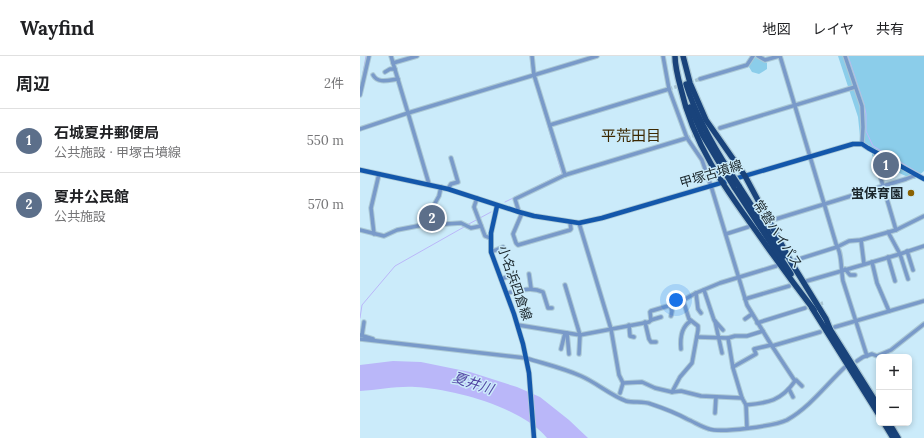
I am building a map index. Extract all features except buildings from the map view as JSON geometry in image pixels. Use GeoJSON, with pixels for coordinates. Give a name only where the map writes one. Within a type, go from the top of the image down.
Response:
{"type":"FeatureCollection","features":[{"type":"Feature","properties":{"kind":"highway","name":"常磐バイパス"},"geometry":{"type":"LineString","coordinates":[[676,56],[691,112],[708,146],[728,173]]}},
{"type":"Feature","properties":{"kind":"highway"},"geometry":{"type":"LineString","coordinates":[[676,56],[676,70],[688,112],[702,148],[721,183],[814,310]]}},
{"type":"Feature","properties":{"kind":"highway","name":"常磐バイパス"},"geometry":{"type":"LineString","coordinates":[[682,56],[683,70],[696,111],[706,133],[728,173],[814,310],[876,403]]}},
{"type":"Feature","properties":{"kind":"highway"},"geometry":{"type":"LineString","coordinates":[[682,56],[690,82],[706,120],[745,176],[777,236],[826,319],[833,328]]}},
{"type":"Feature","properties":{"kind":"highway","name":"常磐バイパス"},"geometry":{"type":"LineString","coordinates":[[736,186],[833,328],[853,370],[876,411]]}},
{"type":"Feature","properties":{"kind":"highway"},"geometry":{"type":"LineString","coordinates":[[886,426],[893,438]]}},
{"type":"Feature","properties":{"kind":"highway"},"geometry":{"type":"LineString","coordinates":[[891,426],[898,438]]}},
{"type":"Feature","properties":{"kind":"main road","name":"甲塚古墳線"},"geometry":{"type":"LineString","coordinates":[[497,206],[520,213],[579,223],[602,218],[810,156],[853,144],[862,144]]}},
{"type":"Feature","properties":{"kind":"main road"},"geometry":{"type":"LineString","coordinates":[[862,144],[924,180]]}},
{"type":"Feature","properties":{"kind":"main road"},"geometry":{"type":"LineString","coordinates":[[360,170],[441,187],[497,206]]}},
{"type":"Feature","properties":{"kind":"main road","name":"小名浜四倉線"},"geometry":{"type":"LineString","coordinates":[[497,206],[490,238],[491,252],[518,325],[527,359],[534,438]]}},
{"type":"Feature","properties":{"kind":"street"},"geometry":{"type":"LineString","coordinates":[[360,95],[369,56]]}},
{"type":"Feature","properties":{"kind":"street"},"geometry":{"type":"LineString","coordinates":[[391,56],[429,184]]}},
{"type":"Feature","properties":{"kind":"street"},"geometry":{"type":"LineString","coordinates":[[393,63],[417,56]]}},
{"type":"Feature","properties":{"kind":"street"},"geometry":{"type":"LineString","coordinates":[[532,56],[533,76],[565,175]]}},
{"type":"Feature","properties":{"kind":"street"},"geometry":{"type":"LineString","coordinates":[[360,129],[597,56]]}},
{"type":"Feature","properties":{"kind":"street"},"geometry":{"type":"LineString","coordinates":[[663,56],[669,89],[688,138],[702,160],[745,299],[757,323],[795,381],[779,398],[768,402],[746,405]]}},
{"type":"Feature","properties":{"kind":"street"},"geometry":{"type":"LineString","coordinates":[[700,79],[747,65],[753,56]]}},
{"type":"Feature","properties":{"kind":"street"},"geometry":{"type":"LineString","coordinates":[[758,56],[765,60],[779,56],[840,253],[849,299],[867,356]]}},
{"type":"Feature","properties":{"kind":"street"},"geometry":{"type":"LineString","coordinates":[[845,56],[863,114],[862,144]]}},
{"type":"Feature","properties":{"kind":"street"},"geometry":{"type":"LineString","coordinates":[[385,72],[390,69],[395,69]]}},
{"type":"Feature","properties":{"kind":"street"},"geometry":{"type":"LineString","coordinates":[[373,83],[374,77],[383,81],[398,79]]}},
{"type":"Feature","properties":{"kind":"street"},"geometry":{"type":"LineString","coordinates":[[720,128],[855,87]]}},
{"type":"Feature","properties":{"kind":"street"},"geometry":{"type":"LineString","coordinates":[[550,125],[669,89]]}},
{"type":"Feature","properties":{"kind":"street"},"geometry":{"type":"LineString","coordinates":[[570,222],[570,230],[518,245],[513,234],[520,213],[515,199],[565,175],[688,138]]}},
{"type":"Feature","properties":{"kind":"street"},"geometry":{"type":"LineString","coordinates":[[876,152],[876,162],[896,230]]}},
{"type":"Feature","properties":{"kind":"street"},"geometry":{"type":"LineString","coordinates":[[448,189],[451,184],[458,182],[451,158]]}},
{"type":"Feature","properties":{"kind":"street"},"geometry":{"type":"LineString","coordinates":[[374,234],[371,208],[379,174]]}},
{"type":"Feature","properties":{"kind":"street"},"geometry":{"type":"LineString","coordinates":[[776,219],[906,180],[916,175]]}},
{"type":"Feature","properties":{"kind":"street"},"geometry":{"type":"LineString","coordinates":[[434,205],[439,196],[441,187]]}},
{"type":"Feature","properties":{"kind":"street"},"geometry":{"type":"LineString","coordinates":[[477,198],[474,207],[485,236],[490,238]]}},
{"type":"Feature","properties":{"kind":"street"},"geometry":{"type":"LineString","coordinates":[[796,260],[838,247],[849,241],[861,240],[896,230],[924,216]]}},
{"type":"Feature","properties":{"kind":"street"},"geometry":{"type":"LineString","coordinates":[[360,230],[384,236],[397,230],[436,223],[446,224],[459,222],[471,228],[481,226]]}},
{"type":"Feature","properties":{"kind":"street"},"geometry":{"type":"LineString","coordinates":[[579,223],[611,329],[619,375],[623,383],[620,393]]}},
{"type":"Feature","properties":{"kind":"street"},"geometry":{"type":"LineString","coordinates":[[726,234],[748,227]]}},
{"type":"Feature","properties":{"kind":"street"},"geometry":{"type":"LineString","coordinates":[[888,232],[900,254],[908,279]]}},
{"type":"Feature","properties":{"kind":"street"},"geometry":{"type":"LineString","coordinates":[[861,240],[864,264]]}},
{"type":"Feature","properties":{"kind":"street"},"geometry":{"type":"LineString","coordinates":[[807,281],[924,246]]}},
{"type":"Feature","properties":{"kind":"street"},"geometry":{"type":"LineString","coordinates":[[491,252],[503,248]]}},
{"type":"Feature","properties":{"kind":"street"},"geometry":{"type":"LineString","coordinates":[[908,252],[913,270]]}},
{"type":"Feature","properties":{"kind":"street"},"geometry":{"type":"LineString","coordinates":[[888,257],[895,282]]}},
{"type":"Feature","properties":{"kind":"street"},"geometry":{"type":"LineString","coordinates":[[872,262],[877,283],[889,311]]}},
{"type":"Feature","properties":{"kind":"street"},"geometry":{"type":"LineString","coordinates":[[651,320],[651,311],[683,300],[696,293],[739,277],[776,266]]}},
{"type":"Feature","properties":{"kind":"street"},"geometry":{"type":"LineString","coordinates":[[843,270],[850,276],[855,275]]}},
{"type":"Feature","properties":{"kind":"street"},"geometry":{"type":"LineString","coordinates":[[529,274],[531,288]]}},
{"type":"Feature","properties":{"kind":"street"},"geometry":{"type":"LineString","coordinates":[[501,279],[513,275],[518,282]]}},
{"type":"Feature","properties":{"kind":"street"},"geometry":{"type":"LineString","coordinates":[[566,285],[580,335],[579,354]]}},
{"type":"Feature","properties":{"kind":"street"},"geometry":{"type":"LineString","coordinates":[[745,299],[789,286]]}},
{"type":"Feature","properties":{"kind":"street"},"geometry":{"type":"LineString","coordinates":[[506,293],[531,288],[543,292],[548,308],[552,308]]}},
{"type":"Feature","properties":{"kind":"street"},"geometry":{"type":"LineString","coordinates":[[704,290],[714,320],[722,353]]}},
{"type":"Feature","properties":{"kind":"street"},"geometry":{"type":"LineString","coordinates":[[696,293],[698,309],[701,313]]}},
{"type":"Feature","properties":{"kind":"street"},"geometry":{"type":"LineString","coordinates":[[672,392],[680,377],[692,363],[697,337],[698,326],[691,321],[687,315],[683,300]]}},
{"type":"Feature","properties":{"kind":"street"},"geometry":{"type":"LineString","coordinates":[[833,328],[924,301]]}},
{"type":"Feature","properties":{"kind":"street"},"geometry":{"type":"LineString","coordinates":[[670,305],[672,311],[670,316]]}},
{"type":"Feature","properties":{"kind":"street"},"geometry":{"type":"LineString","coordinates":[[757,323],[805,308]]}},
{"type":"Feature","properties":{"kind":"street"},"geometry":{"type":"LineString","coordinates":[[745,319],[752,314]]}},
{"type":"Feature","properties":{"kind":"street"},"geometry":{"type":"LineString","coordinates":[[518,325],[580,335],[629,326],[661,317]]}},
{"type":"Feature","properties":{"kind":"street"},"geometry":{"type":"LineString","coordinates":[[714,320],[723,330]]}},
{"type":"Feature","properties":{"kind":"street"},"geometry":{"type":"LineString","coordinates":[[681,349],[680,341],[683,330],[688,322],[691,321]]}},
{"type":"Feature","properties":{"kind":"street"},"geometry":{"type":"LineString","coordinates":[[364,322],[361,336],[377,340],[527,359],[568,370],[583,376],[607,392],[627,401],[649,403],[680,415],[710,430],[775,425],[786,420],[808,406],[828,383],[845,367]]}},
{"type":"Feature","properties":{"kind":"street"},"geometry":{"type":"LineString","coordinates":[[645,322],[649,339],[651,342],[656,342]]}},
{"type":"Feature","properties":{"kind":"street"},"geometry":{"type":"LineString","coordinates":[[856,361],[872,354],[877,356],[891,350],[924,324]]}},
{"type":"Feature","properties":{"kind":"street"},"geometry":{"type":"LineString","coordinates":[[629,326],[630,336],[634,337]]}},
{"type":"Feature","properties":{"kind":"street"},"geometry":{"type":"LineString","coordinates":[[697,337],[728,338],[734,336],[747,336],[763,331]]}},
{"type":"Feature","properties":{"kind":"street"},"geometry":{"type":"LineString","coordinates":[[733,367],[756,354],[754,348],[772,346],[820,332]]}},
{"type":"Feature","properties":{"kind":"street"},"geometry":{"type":"LineString","coordinates":[[561,349],[566,333]]}},
{"type":"Feature","properties":{"kind":"street"},"geometry":{"type":"LineString","coordinates":[[566,333],[569,354]]}},
{"type":"Feature","properties":{"kind":"street"},"geometry":{"type":"LineString","coordinates":[[728,338],[733,367],[742,398],[746,405],[747,428]]}},
{"type":"Feature","properties":{"kind":"street"},"geometry":{"type":"LineString","coordinates":[[796,380],[802,386]]}},
{"type":"Feature","properties":{"kind":"street"},"geometry":{"type":"LineString","coordinates":[[623,383],[642,382],[655,388],[672,392],[681,391],[701,396],[742,398]]}},
{"type":"Feature","properties":{"kind":"street"},"geometry":{"type":"LineString","coordinates":[[788,389],[793,396]]}},
{"type":"Feature","properties":{"kind":"street"},"geometry":{"type":"LineString","coordinates":[[715,413],[716,397]]}},
{"type":"Feature","properties":{"kind":"shaded area"},"geometry":{"type":"Polygon","coordinates":[[[755,56],[767,63],[767,69],[759,74],[752,72],[749,67],[752,57],[755,56]]]}},
{"type":"Feature","properties":{"kind":"shaded area"},"geometry":{"type":"Polygon","coordinates":[[[838,56],[924,56],[924,171],[915,179],[905,176],[887,166],[872,156],[872,151],[861,146],[858,117],[838,56]]]}},
{"type":"Feature","properties":{"kind":"water","name":"夏井川"},"geometry":{"type":"Polygon","coordinates":[[[393,361],[421,362],[470,372],[517,387],[540,397],[569,420],[588,438],[547,438],[536,427],[521,417],[486,402],[448,391],[431,388],[408,387],[360,391],[360,365],[393,361]]]}},
{"type":"Feature","properties":{"kind":"waterway"},"geometry":{"type":"LineString","coordinates":[[363,73],[366,56]]}},
{"type":"Feature","properties":{"kind":"waterway"},"geometry":{"type":"LineString","coordinates":[[530,56],[532,73]]}},
{"type":"Feature","properties":{"kind":"waterway"},"geometry":{"type":"LineString","coordinates":[[848,56],[864,104],[866,114],[866,131],[873,146],[924,176]]}},
{"type":"Feature","properties":{"kind":"waterway"},"geometry":{"type":"LineString","coordinates":[[505,202],[562,174],[533,76]]}},
{"type":"Feature","properties":{"kind":"waterway"},"geometry":{"type":"LineString","coordinates":[[467,225],[491,212]]}},
{"type":"Feature","properties":{"kind":"waterway"},"geometry":{"type":"LineString","coordinates":[[360,318],[362,305],[395,266],[464,227]]}},
{"type":"Feature","properties":{"kind":"tunnel"},"geometry":{"type":"LineString","coordinates":[[669,89],[700,79]]}},
{"type":"Feature","properties":{"kind":"tunnel"},"geometry":{"type":"LineString","coordinates":[[687,138],[698,134]]}},
{"type":"Feature","properties":{"kind":"tunnel"},"geometry":{"type":"LineString","coordinates":[[762,223],[776,219]]}},
{"type":"Feature","properties":{"kind":"tunnel"},"geometry":{"type":"LineString","coordinates":[[805,308],[823,303]]}},
{"type":"Feature","properties":{"kind":"place","name":"石城夏井郵便局"},"geometry":{"type":"Point","coordinates":[886,165]}},
{"type":"Feature","properties":{"kind":"place","name":"蛍保育園"},"geometry":{"type":"Point","coordinates":[911,193]}},
{"type":"Feature","properties":{"kind":"place","name":"夏井公民館"},"geometry":{"type":"Point","coordinates":[432,218]}},
{"type":"Feature","properties":{"kind":"district","name":"平荒田目"},"geometry":{"type":"Point","coordinates":[631,135]}}]}
